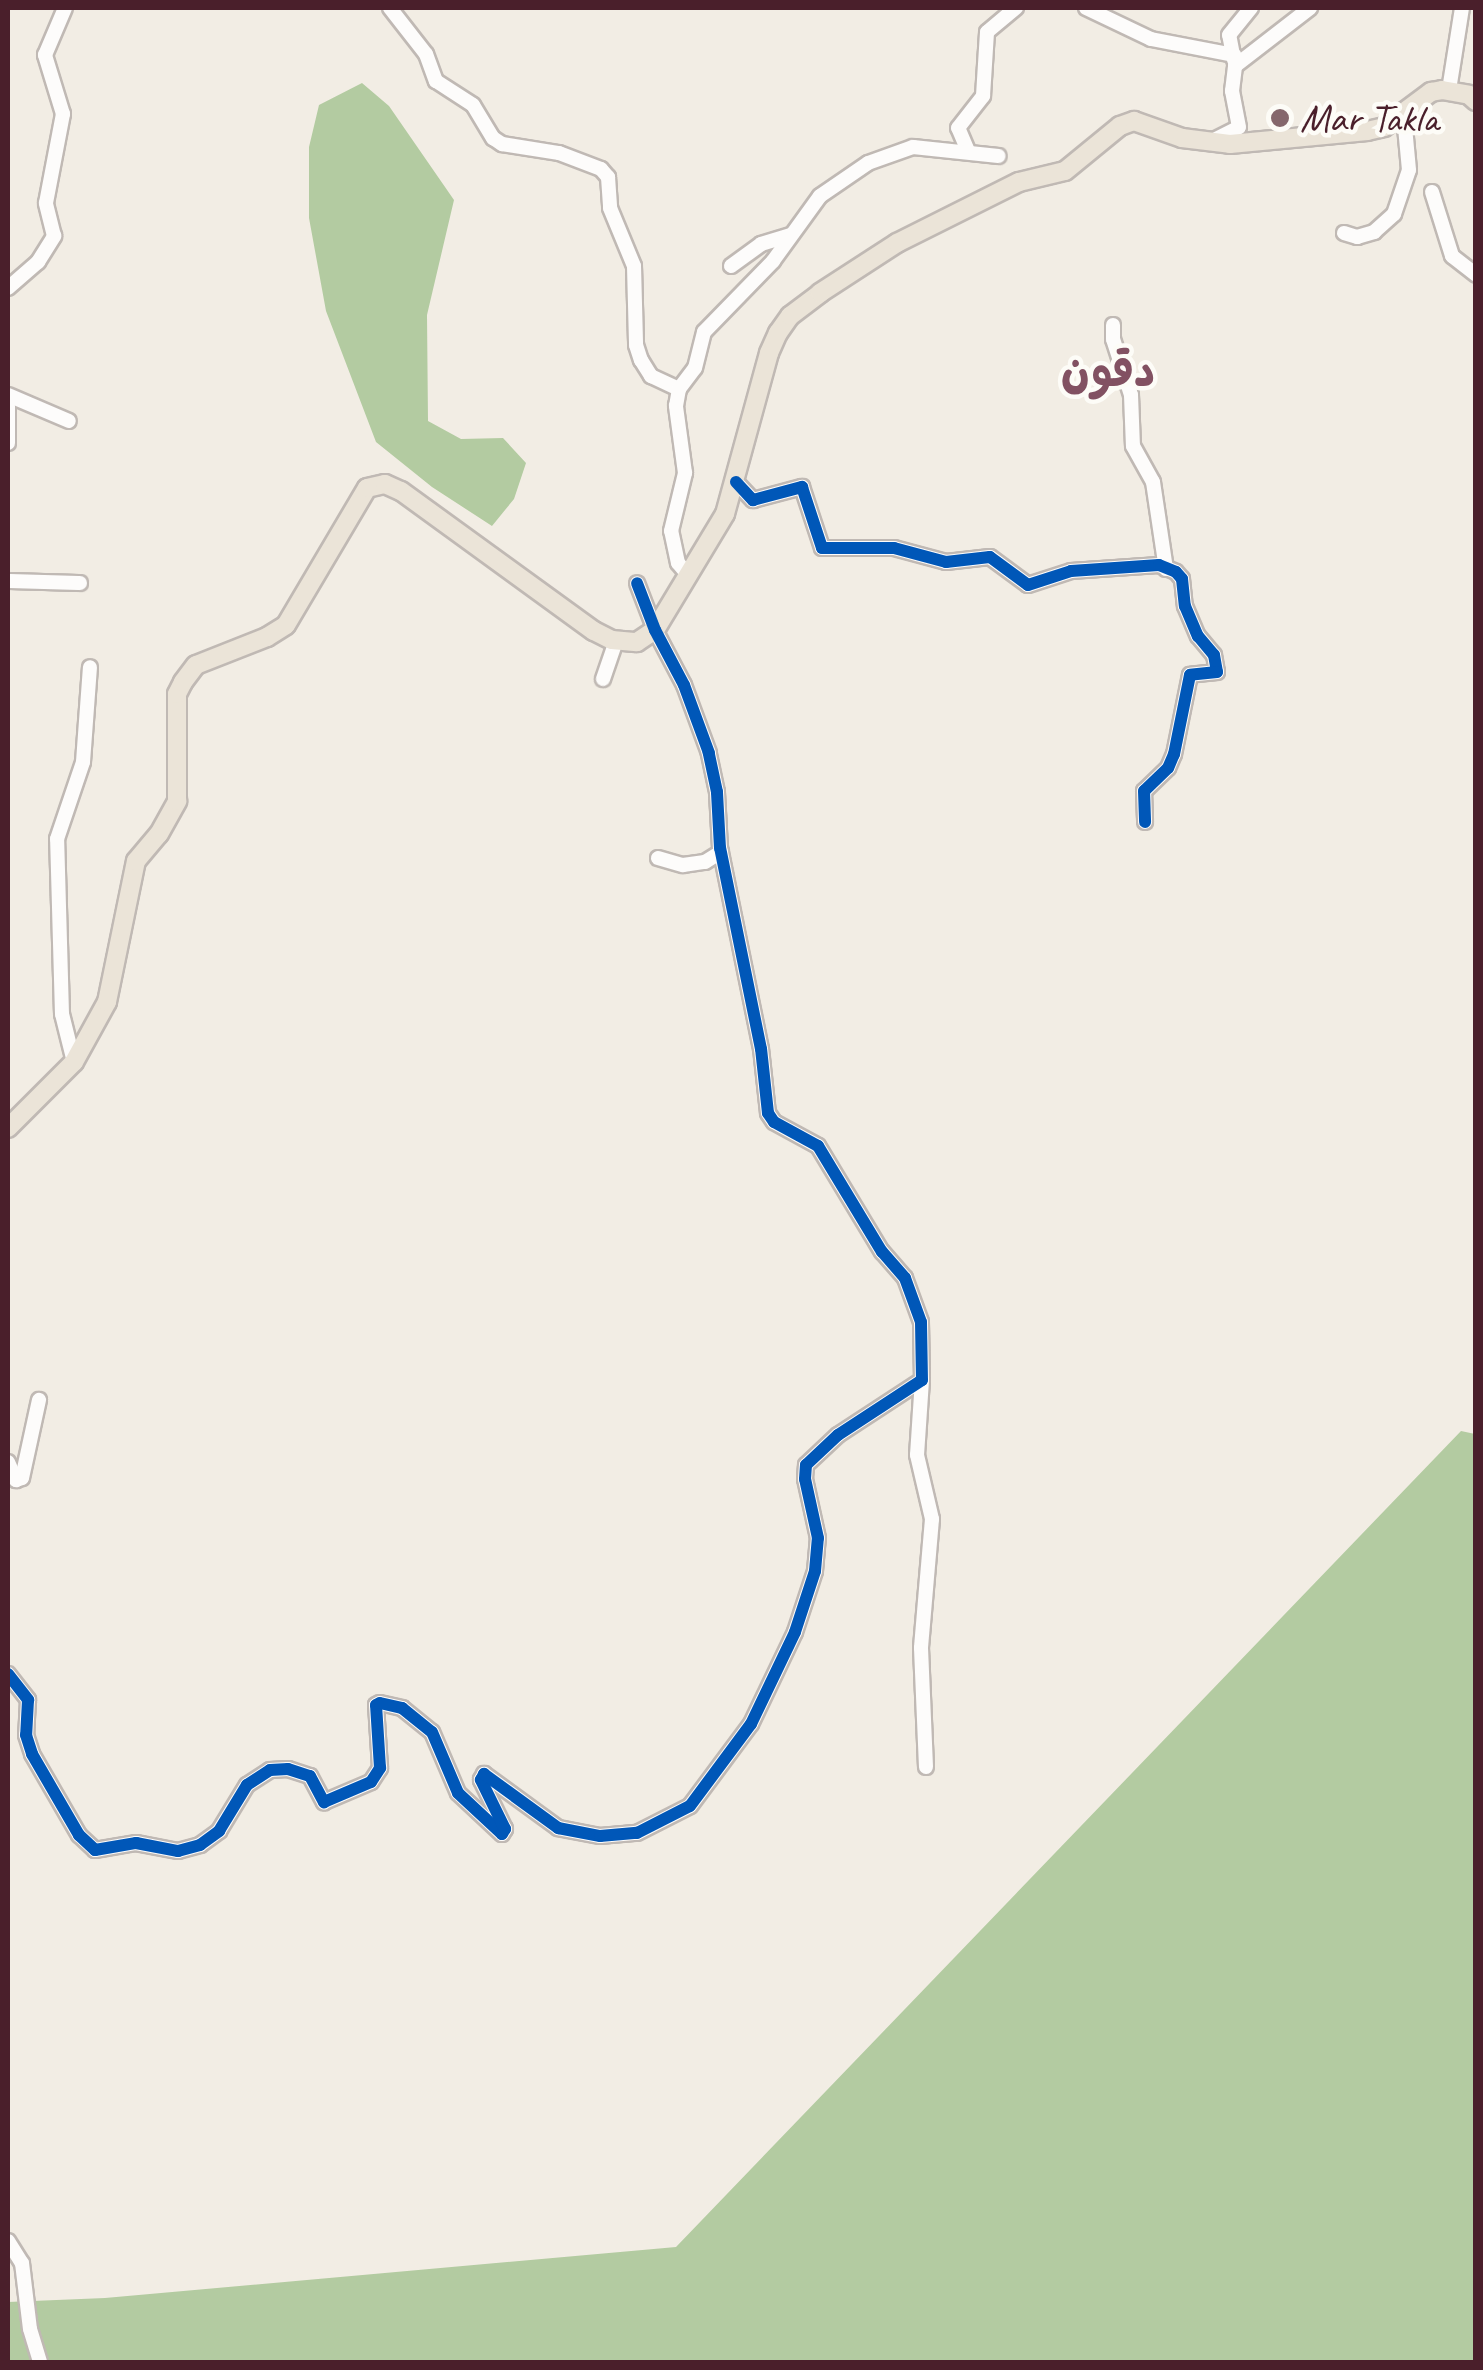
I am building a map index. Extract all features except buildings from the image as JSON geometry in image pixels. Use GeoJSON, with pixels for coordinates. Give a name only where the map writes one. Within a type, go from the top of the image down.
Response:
{"type":"FeatureCollection","features":[{"type":"Feature","properties":{"kind":"main road"},"geometry":{"type":"LineString","coordinates":[[8,1126],[74,1062],[107,1002],[136,860],[159,834],[177,801],[177,694],[183,682],[196,665],[267,637],[286,624],[367,488],[385,484],[402,491],[594,631],[616,641],[638,642],[654,630],[725,514],[769,353],[790,316],[897,243],[1019,182],[1065,170],[1120,126],[1151,123],[1206,142],[1367,131],[1404,116],[1431,92],[1449,90],[1476,102]]}},
{"type":"Feature","properties":{"kind":"street"},"geometry":{"type":"LineString","coordinates":[[8,288],[38,262],[54,236],[55,224],[46,203],[63,114],[45,56],[64,8]]}},
{"type":"Feature","properties":{"kind":"street"},"geometry":{"type":"LineString","coordinates":[[390,8],[426,54],[436,81],[473,105],[493,138],[502,144],[559,153],[601,169],[608,177],[610,208],[634,266],[636,345],[641,360],[651,376],[679,389]]}},
{"type":"Feature","properties":{"kind":"street"},"geometry":{"type":"LineString","coordinates":[[968,151],[958,128],[983,96],[987,32],[1016,8]]}},
{"type":"Feature","properties":{"kind":"street"},"geometry":{"type":"LineString","coordinates":[[1086,8],[1151,39],[1234,60],[1310,8]]}},
{"type":"Feature","properties":{"kind":"street"},"geometry":{"type":"LineString","coordinates":[[1206,142],[1239,126],[1232,91],[1231,26],[1251,8]]}},
{"type":"Feature","properties":{"kind":"street"},"geometry":{"type":"LineString","coordinates":[[1449,90],[1462,8]]}},
{"type":"Feature","properties":{"kind":"street"},"geometry":{"type":"LineString","coordinates":[[1344,233],[1357,236],[1374,232],[1394,214],[1409,170],[1404,116]]}},
{"type":"Feature","properties":{"kind":"street"},"geometry":{"type":"LineString","coordinates":[[689,576],[678,563],[671,531],[685,473],[677,424],[679,389],[695,368],[704,332],[773,262],[820,196],[884,156],[913,147],[999,156]]}},
{"type":"Feature","properties":{"kind":"street"},"geometry":{"type":"LineString","coordinates":[[1432,192],[1452,256],[1476,275]]}},
{"type":"Feature","properties":{"kind":"street"},"geometry":{"type":"LineString","coordinates":[[730,266],[762,244],[791,235]]}},
{"type":"Feature","properties":{"kind":"street"},"geometry":{"type":"LineString","coordinates":[[1113,325],[1112,340],[1132,394],[1133,446],[1153,482],[1166,568]]}},
{"type":"Feature","properties":{"kind":"street"},"geometry":{"type":"LineString","coordinates":[[8,395],[69,421]]}},
{"type":"Feature","properties":{"kind":"street"},"geometry":{"type":"LineString","coordinates":[[8,406],[8,444]]}},
{"type":"Feature","properties":{"kind":"street"},"geometry":{"type":"LineString","coordinates":[[736,482],[753,500],[802,487],[822,548],[894,548],[946,562],[990,557],[1028,585],[1071,571],[1109,572],[1144,566],[1166,568],[1182,579],[1185,606],[1198,636],[1214,656],[1216,672],[1190,675],[1174,754],[1168,768],[1144,791],[1145,822]]}},
{"type":"Feature","properties":{"kind":"street"},"geometry":{"type":"LineString","coordinates":[[8,581],[80,584]]}},
{"type":"Feature","properties":{"kind":"street"},"geometry":{"type":"LineString","coordinates":[[637,584],[654,630],[684,685],[709,753],[718,792],[721,852],[761,1049],[768,1113],[774,1122],[818,1146],[882,1252],[905,1278],[921,1322],[917,1455],[932,1519],[921,1648],[926,1767]]}},
{"type":"Feature","properties":{"kind":"street"},"geometry":{"type":"LineString","coordinates":[[603,679],[616,641]]}},
{"type":"Feature","properties":{"kind":"street"},"geometry":{"type":"LineString","coordinates":[[74,1062],[62,1014],[57,839],[83,762],[90,667]]}},
{"type":"Feature","properties":{"kind":"street"},"geometry":{"type":"LineString","coordinates":[[658,858],[683,865],[705,862],[721,852]]}},
{"type":"Feature","properties":{"kind":"street"},"geometry":{"type":"LineString","coordinates":[[8,1674],[28,1700],[26,1734],[32,1754],[79,1835],[96,1850],[136,1843],[178,1852],[200,1845],[219,1831],[248,1785],[270,1770],[288,1769],[310,1776],[324,1802],[371,1782],[381,1761],[376,1705],[384,1702],[412,1714],[432,1732],[458,1794],[502,1834],[505,1829],[481,1780],[484,1774],[558,1828],[600,1836],[644,1831],[698,1798],[715,1767],[751,1724],[795,1632],[818,1555],[805,1480],[810,1458],[922,1380]]}},
{"type":"Feature","properties":{"kind":"street"},"geometry":{"type":"LineString","coordinates":[[8,1462],[20,1480],[40,1400]]}},
{"type":"Feature","properties":{"kind":"street"},"geometry":{"type":"LineString","coordinates":[[8,2241],[22,2263],[30,2329],[40,2362]]}},
{"type":"Feature","properties":{"kind":"green space"},"geometry":{"type":"Polygon","coordinates":[[[362,83],[389,106],[454,200],[427,315],[428,421],[461,439],[503,438],[526,463],[514,499],[492,526],[432,487],[376,442],[326,311],[309,218],[309,147],[319,105],[362,83]]]}},
{"type":"Feature","properties":{"kind":"green space"},"geometry":{"type":"Polygon","coordinates":[[[1461,1431],[1475,1434],[1475,2362],[8,2362],[8,2302],[105,2298],[676,2247],[1461,1431]]]}},
{"type":"Feature","properties":{"kind":"cycle path"},"geometry":{"type":"LineString","coordinates":[[736,482],[753,500],[802,487],[822,548],[894,548],[946,562],[990,557],[1028,585],[1071,571],[1159,565],[1176,572],[1182,579],[1185,606],[1198,636],[1214,655],[1217,672],[1190,675],[1174,754],[1168,768],[1144,791],[1145,822]]}},
{"type":"Feature","properties":{"kind":"cycle path"},"geometry":{"type":"LineString","coordinates":[[8,1674],[28,1700],[26,1735],[32,1754],[79,1835],[95,1850],[136,1843],[178,1851],[200,1845],[219,1831],[247,1785],[270,1770],[288,1769],[310,1776],[324,1802],[371,1782],[380,1768],[376,1705],[380,1703],[402,1708],[432,1732],[458,1793],[502,1834],[505,1829],[481,1780],[484,1774],[558,1828],[600,1836],[637,1833],[690,1806],[751,1724],[795,1632],[815,1571],[818,1538],[805,1479],[806,1465],[838,1435],[922,1380],[921,1322],[905,1278],[882,1252],[818,1146],[774,1122],[768,1113],[761,1049],[720,848],[717,792],[709,753],[684,685],[655,630],[637,583]]}},
{"type":"Feature","properties":{"kind":"place","name":"Mar Takla"},"geometry":{"type":"Point","coordinates":[1280,118]}},
{"type":"Feature","properties":{"kind":"district","name":"دقون"},"geometry":{"type":"Point","coordinates":[1108,372]}}]}
